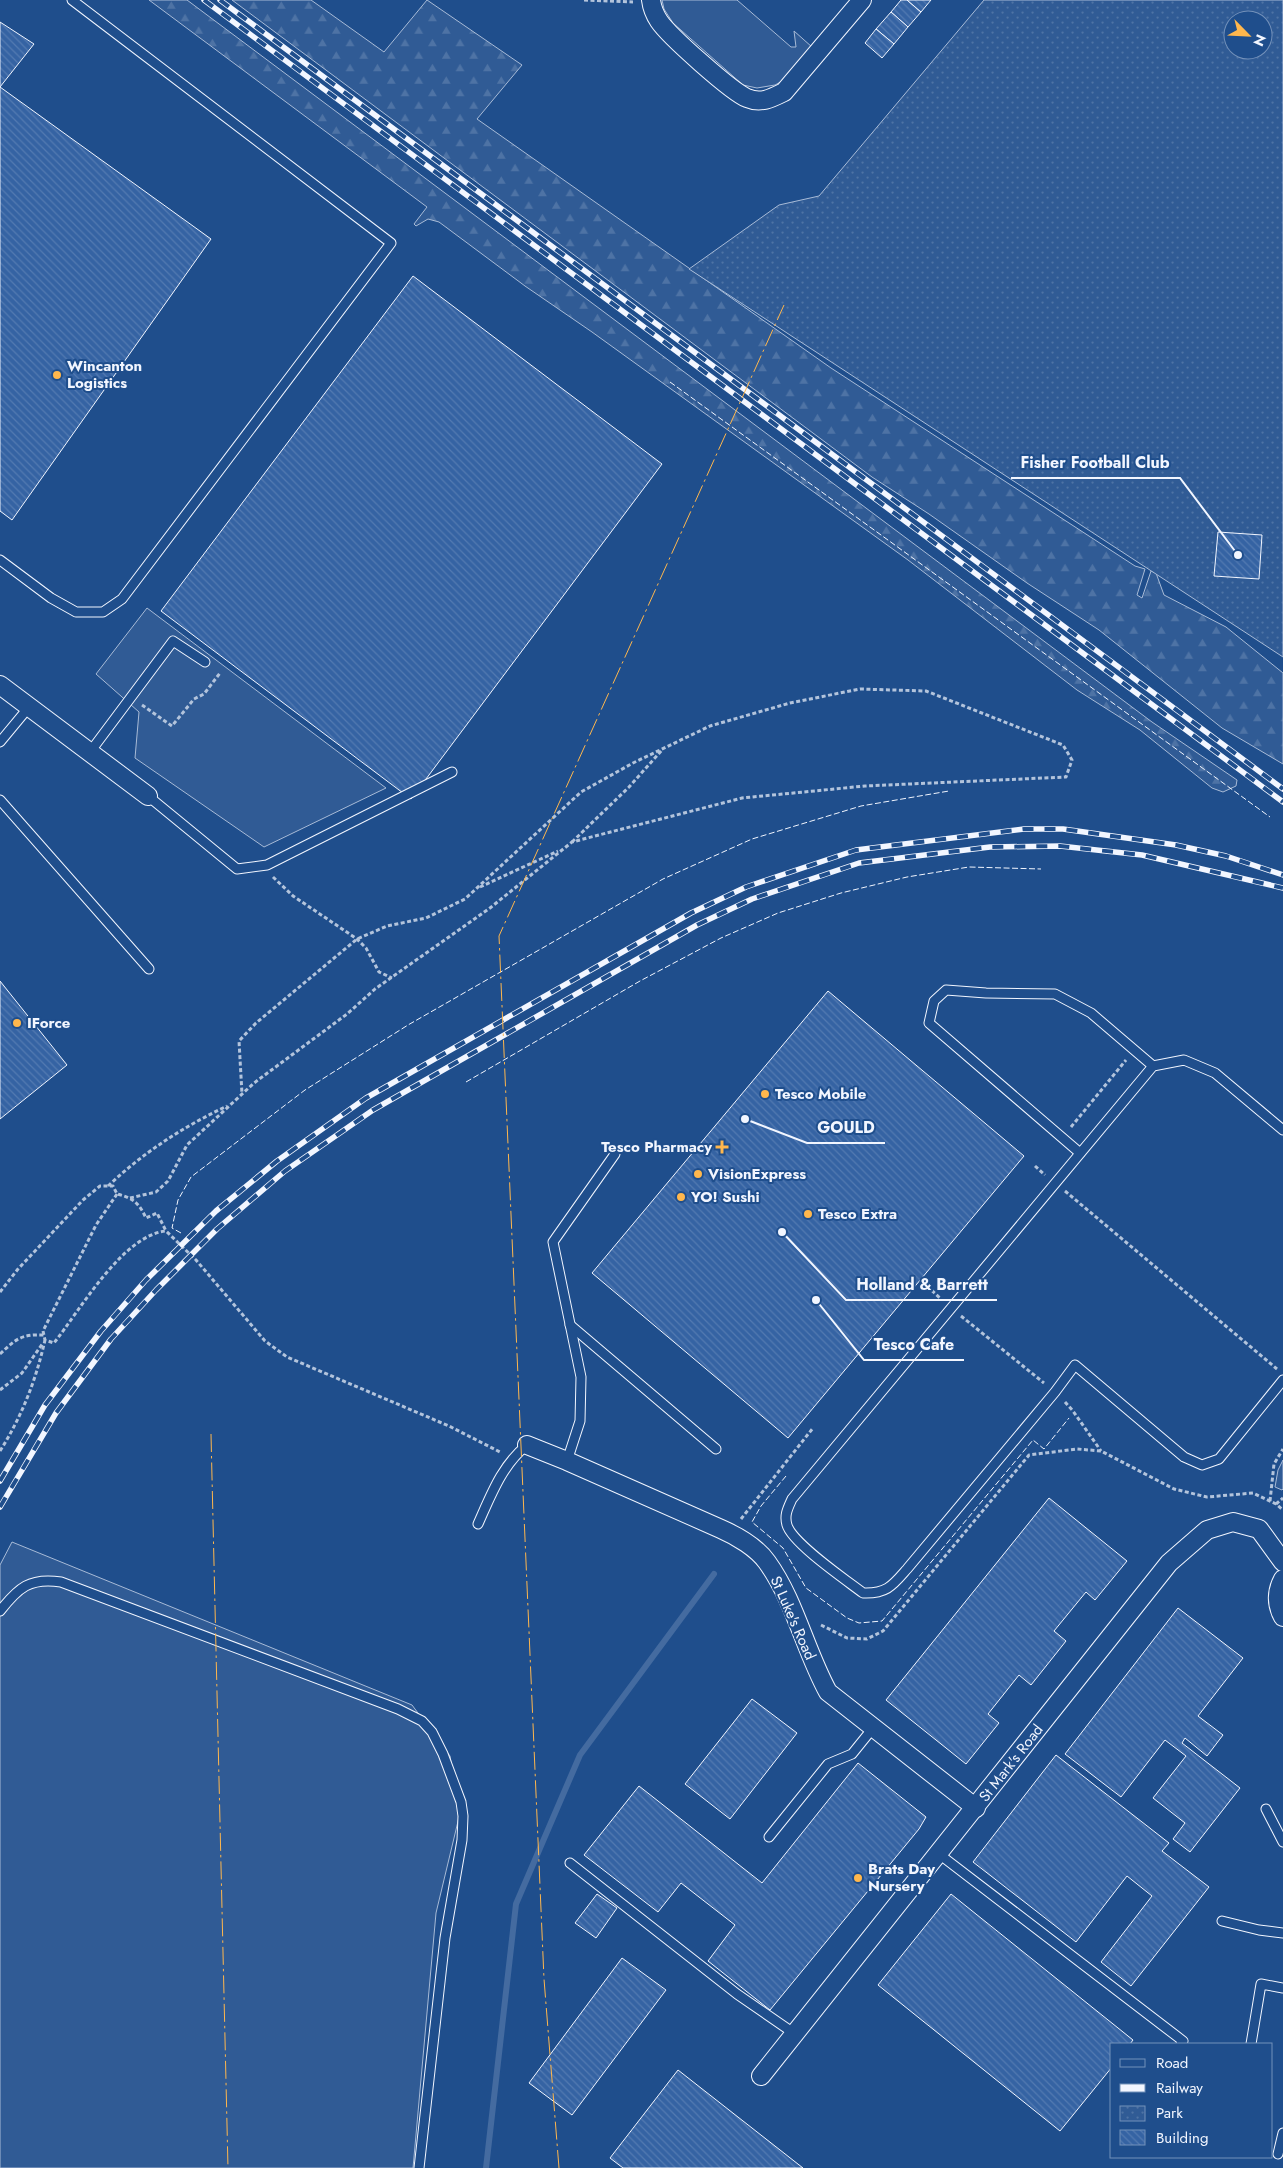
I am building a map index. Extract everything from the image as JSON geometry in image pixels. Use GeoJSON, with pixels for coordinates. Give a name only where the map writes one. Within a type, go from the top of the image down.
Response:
{"type":"FeatureCollection","features":[{"type":"Feature","properties":{"kind":"street"},"geometry":{"type":"LineString","coordinates":[[651,1],[659,21],[669,34],[731,87],[747,98],[760,100],[770,99],[784,92],[862,0]]}},
{"type":"Feature","properties":{"kind":"street"},"geometry":{"type":"LineString","coordinates":[[0,685],[148,796]]}},
{"type":"Feature","properties":{"kind":"street","name":"St Luke's Road"},"geometry":{"type":"LineString","coordinates":[[527,1445],[568,1461],[732,1534],[767,1561],[788,1601],[817,1672],[828,1692],[976,1808]]}},
{"type":"Feature","properties":{"kind":"street","name":"St Mark's Road"},"geometry":{"type":"LineString","coordinates":[[761,2076],[1169,1563],[1207,1530],[1233,1522],[1259,1529],[1283,1562]]}},
{"type":"Feature","properties":{"kind":"street"},"geometry":{"type":"LineString","coordinates":[[1283,1579],[1278,1588],[1277,1598],[1278,1607],[1283,1617]]}},
{"type":"Feature","properties":{"kind":"lane"},"geometry":{"type":"LineString","coordinates":[[0,560],[51,598],[76,612],[102,612],[122,599],[391,243],[72,0]]}},
{"type":"Feature","properties":{"kind":"lane"},"geometry":{"type":"LineString","coordinates":[[90,752],[173,640],[205,662]]}},
{"type":"Feature","properties":{"kind":"lane"},"geometry":{"type":"LineString","coordinates":[[0,742],[29,707]]}},
{"type":"Feature","properties":{"kind":"lane"},"geometry":{"type":"LineString","coordinates":[[148,796],[237,869],[267,865],[452,772]]}},
{"type":"Feature","properties":{"kind":"lane"},"geometry":{"type":"LineString","coordinates":[[0,800],[149,968]]}},
{"type":"Feature","properties":{"kind":"lane"},"geometry":{"type":"LineString","coordinates":[[1080,1154],[929,1023],[934,1001],[946,990],[986,994],[1055,994],[1091,1014],[1152,1066]]}},
{"type":"Feature","properties":{"kind":"lane"},"geometry":{"type":"LineString","coordinates":[[1281,1124],[1215,1073],[1184,1060],[1152,1066],[792,1499],[786,1513],[787,1527],[797,1541],[863,1593],[876,1594],[891,1588],[1055,1392],[1075,1365],[1184,1457],[1202,1465],[1219,1459],[1283,1380]]}},
{"type":"Feature","properties":{"kind":"lane"},"geometry":{"type":"LineString","coordinates":[[568,1461],[580,1421],[580,1377],[553,1242],[615,1154]]}},
{"type":"Feature","properties":{"kind":"lane"},"geometry":{"type":"LineString","coordinates":[[570,1325],[716,1448]]}},
{"type":"Feature","properties":{"kind":"lane"},"geometry":{"type":"LineString","coordinates":[[478,1524],[498,1480],[513,1456],[527,1445]]}},
{"type":"Feature","properties":{"kind":"lane"},"geometry":{"type":"LineString","coordinates":[[0,1611],[12,1596],[31,1582],[48,1580],[61,1582],[398,1709],[422,1721],[432,1732],[449,1770],[464,1816],[462,1840],[446,1938],[419,2168]]}},
{"type":"Feature","properties":{"kind":"lane"},"geometry":{"type":"LineString","coordinates":[[769,1837],[828,1764],[852,1754],[873,1728]]}},
{"type":"Feature","properties":{"kind":"lane"},"geometry":{"type":"LineString","coordinates":[[1266,1809],[1283,1842]]}},
{"type":"Feature","properties":{"kind":"lane"},"geometry":{"type":"LineString","coordinates":[[939,1854],[1182,2043]]}},
{"type":"Feature","properties":{"kind":"lane"},"geometry":{"type":"LineString","coordinates":[[570,1863],[737,1994],[795,2034]]}},
{"type":"Feature","properties":{"kind":"lane"},"geometry":{"type":"LineString","coordinates":[[1222,1922],[1260,1930],[1283,1932]]}},
{"type":"Feature","properties":{"kind":"lane"},"geometry":{"type":"LineString","coordinates":[[1251,2043],[1261,1984],[1283,1988]]}},
{"type":"Feature","properties":{"kind":"lane"},"geometry":{"type":"LineString","coordinates":[[1278,2154],[1283,2133]]}},
{"type":"Feature","properties":{"kind":"path"},"geometry":{"type":"LineString","coordinates":[[584,0],[651,1]]}},
{"type":"Feature","properties":{"kind":"path"},"geometry":{"type":"LineString","coordinates":[[131,697],[172,726],[194,699],[204,694],[220,673]]}},
{"type":"Feature","properties":{"kind":"path"},"geometry":{"type":"LineString","coordinates":[[242,1094],[239,1041],[256,1023],[357,939],[387,926],[426,918],[464,899],[581,792],[710,726],[781,705],[860,689],[926,691],[1063,745],[1072,760],[1066,777],[865,786],[742,798],[572,842]]}},
{"type":"Feature","properties":{"kind":"path"},"geometry":{"type":"LineString","coordinates":[[130,1198],[156,1192],[168,1181],[187,1145],[231,1103],[347,1014],[375,989],[490,908],[564,849],[629,787],[664,748]]}},
{"type":"Feature","properties":{"kind":"path"},"geometry":{"type":"LineString","coordinates":[[477,888],[564,849]]}},
{"type":"Feature","properties":{"kind":"path"},"geometry":{"type":"LineString","coordinates":[[261,866],[292,896],[357,939],[366,948],[380,972],[392,978]]}},
{"type":"Feature","properties":{"kind":"path"},"geometry":{"type":"LineString","coordinates":[[1062,1138],[1134,1050]]}},
{"type":"Feature","properties":{"kind":"path"},"geometry":{"type":"LineString","coordinates":[[108,1186],[127,1168],[164,1141],[187,1126],[231,1103]]}},
{"type":"Feature","properties":{"kind":"path"},"geometry":{"type":"LineString","coordinates":[[1035,1166],[1283,1374]]}},
{"type":"Feature","properties":{"kind":"path"},"geometry":{"type":"LineString","coordinates":[[0,1292],[18,1268],[83,1200],[100,1186],[114,1186],[117,1194]]}},
{"type":"Feature","properties":{"kind":"path"},"geometry":{"type":"LineString","coordinates":[[117,1194],[130,1198],[141,1206],[146,1218],[157,1213],[166,1231],[196,1260],[264,1341],[276,1351]]}},
{"type":"Feature","properties":{"kind":"path"},"geometry":{"type":"LineString","coordinates":[[0,1451],[17,1423],[38,1368],[44,1338],[43,1331],[96,1225],[117,1194]]}},
{"type":"Feature","properties":{"kind":"path"},"geometry":{"type":"LineString","coordinates":[[0,1354],[14,1340],[28,1334],[54,1343],[105,1274],[131,1247],[156,1232],[166,1231]]}},
{"type":"Feature","properties":{"kind":"path"},"geometry":{"type":"LineString","coordinates":[[926,1286],[1055,1392],[1073,1411],[1101,1451]]}},
{"type":"Feature","properties":{"kind":"path"},"geometry":{"type":"LineString","coordinates":[[0,1390],[22,1373],[44,1338]]}},
{"type":"Feature","properties":{"kind":"path"},"geometry":{"type":"LineString","coordinates":[[739,1521],[813,1428]]}},
{"type":"Feature","properties":{"kind":"path"},"geometry":{"type":"LineString","coordinates":[[1270,1501],[1274,1464],[1283,1449]]}},
{"type":"Feature","properties":{"kind":"path"},"geometry":{"type":"LineString","coordinates":[[1276,1504],[1283,1498]]}},
{"type":"Feature","properties":{"kind":"shaded area"},"geometry":{"type":"Polygon","coordinates":[[[662,0],[737,0],[791,47],[796,47],[794,31],[812,47],[786,79],[775,85],[757,88],[743,85],[673,23],[664,9],[662,0]]]}},
{"type":"Feature","properties":{"kind":"shaded area"},"geometry":{"type":"Polygon","coordinates":[[[147,608],[386,788],[264,847],[135,758],[139,712],[96,674],[147,608]]]}},
{"type":"Feature","properties":{"kind":"shaded area"},"geometry":{"type":"Polygon","coordinates":[[[1283,1460],[1282,1490],[1275,1487],[1278,1470],[1283,1460]]]}},
{"type":"Feature","properties":{"kind":"shaded area"},"geometry":{"type":"Polygon","coordinates":[[[12,1542],[412,1705],[450,1756],[460,1813],[436,1913],[413,2168],[0,2168],[0,1565],[12,1542]]]}},
{"type":"Feature","properties":{"kind":"green space"},"geometry":{"type":"Polygon","coordinates":[[[149,0],[187,0],[1152,722],[1237,780],[1236,786],[1223,792],[1212,788],[1140,730],[1077,690],[908,560],[592,332],[525,286],[439,222],[428,219],[416,226],[414,224],[427,207],[149,0]]]}},
{"type":"Feature","properties":{"kind":"green space"},"geometry":{"type":"Polygon","coordinates":[[[232,0],[311,0],[384,52],[427,0],[522,65],[477,119],[831,368],[1135,566],[1145,569],[1137,595],[1142,598],[1151,571],[1156,573],[1164,595],[1226,627],[1283,673],[1283,764],[1222,728],[1099,630],[872,477],[232,0]]]}},
{"type":"Feature","properties":{"kind":"green space"},"geometry":{"type":"Polygon","coordinates":[[[984,0],[1283,0],[1283,657],[689,269],[779,205],[819,196],[984,0]]]}},
{"type":"Feature","properties":{"kind":"building"},"geometry":{"type":"Polygon","coordinates":[[[901,0],[907,0],[921,12],[908,27],[891,12],[901,0]]]}},
{"type":"Feature","properties":{"kind":"building"},"geometry":{"type":"Polygon","coordinates":[[[907,0],[931,0],[921,12],[907,0]]]}},
{"type":"Feature","properties":{"kind":"building"},"geometry":{"type":"Polygon","coordinates":[[[891,12],[908,27],[894,44],[876,29],[891,12]]]}},
{"type":"Feature","properties":{"kind":"building"},"geometry":{"type":"Polygon","coordinates":[[[0,22],[34,44],[0,87],[0,22]]]}},
{"type":"Feature","properties":{"kind":"building"},"geometry":{"type":"Polygon","coordinates":[[[876,29],[894,44],[882,58],[865,43],[876,29]]]}},
{"type":"Feature","properties":{"kind":"building","name":"Wincanton Logistics"},"geometry":{"type":"Polygon","coordinates":[[[0,87],[211,239],[12,520],[0,511],[0,87]]]}},
{"type":"Feature","properties":{"kind":"building"},"geometry":{"type":"Polygon","coordinates":[[[413,276],[662,464],[411,799],[161,611],[413,276]]]}},
{"type":"Feature","properties":{"kind":"building"},"geometry":{"type":"Polygon","coordinates":[[[1218,532],[1262,535],[1259,579],[1214,576],[1218,532]]]}},
{"type":"Feature","properties":{"kind":"building","name":"IForce"},"geometry":{"type":"Polygon","coordinates":[[[0,981],[67,1065],[0,1119],[0,981]]]}},
{"type":"Feature","properties":{"kind":"building","name":"Tesco Extra"},"geometry":{"type":"Polygon","coordinates":[[[828,991],[1024,1156],[788,1438],[592,1273],[828,991]]]}},
{"type":"Feature","properties":{"kind":"building"},"geometry":{"type":"Polygon","coordinates":[[[1049,1498],[1127,1561],[1095,1600],[1086,1592],[1054,1631],[1066,1641],[1031,1685],[1019,1675],[988,1714],[999,1723],[966,1764],[886,1700],[1049,1498]]]}},
{"type":"Feature","properties":{"kind":"building"},"geometry":{"type":"Polygon","coordinates":[[[1178,1608],[1243,1658],[1198,1716],[1223,1735],[1207,1756],[1185,1738],[1182,1743],[1240,1788],[1190,1852],[1173,1839],[1185,1823],[1153,1798],[1186,1756],[1165,1740],[1121,1797],[1065,1754],[1178,1608]]]}},
{"type":"Feature","properties":{"kind":"building"},"geometry":{"type":"Polygon","coordinates":[[[752,1699],[797,1733],[730,1819],[685,1784],[752,1699]]]}},
{"type":"Feature","properties":{"kind":"building"},"geometry":{"type":"Polygon","coordinates":[[[1056,1755],[1169,1843],[1162,1851],[1209,1887],[1131,1986],[1101,1962],[1152,1896],[1127,1876],[1076,1942],[973,1862],[1056,1755]]]}},
{"type":"Feature","properties":{"kind":"building"},"geometry":{"type":"Polygon","coordinates":[[[858,1763],[926,1817],[919,1829],[770,2010],[708,1961],[735,1925],[681,1883],[658,1912],[584,1855],[639,1786],[762,1883],[858,1763]]]}},
{"type":"Feature","properties":{"kind":"building"},"geometry":{"type":"Polygon","coordinates":[[[597,1894],[617,1908],[596,1938],[575,1923],[597,1894]]]}},
{"type":"Feature","properties":{"kind":"building"},"geometry":{"type":"Polygon","coordinates":[[[951,1894],[1133,2040],[1131,2043],[1110,2043],[1110,2069],[1060,2131],[878,1985],[951,1894]]]}},
{"type":"Feature","properties":{"kind":"building"},"geometry":{"type":"Polygon","coordinates":[[[622,1958],[666,1990],[572,2115],[529,2083],[622,1958]]]}},
{"type":"Feature","properties":{"kind":"building"},"geometry":{"type":"Polygon","coordinates":[[[678,2070],[803,2168],[623,2168],[610,2158],[678,2070]]]}},
{"type":"Feature","properties":{"kind":"waterway"},"geometry":{"type":"LineString","coordinates":[[486,2168],[516,1904],[580,1755],[714,1574]]}},
{"type":"Feature","properties":{"kind":"railway"},"geometry":{"type":"LineString","coordinates":[[204,0],[1283,802]]}},
{"type":"Feature","properties":{"kind":"railway"},"geometry":{"type":"LineString","coordinates":[[220,0],[1283,789]]}},
{"type":"Feature","properties":{"kind":"railway"},"geometry":{"type":"LineString","coordinates":[[0,1481],[45,1405],[101,1331],[146,1280],[216,1211],[277,1161],[366,1098],[691,913],[746,887],[856,850],[1024,829],[1063,829],[1176,845],[1226,856],[1283,875]]}},
{"type":"Feature","properties":{"kind":"railway"},"geometry":{"type":"LineString","coordinates":[[0,1507],[56,1413],[111,1339],[156,1290],[217,1229],[285,1171],[373,1110],[697,925],[752,899],[859,863],[990,847],[1060,846],[1142,855],[1283,888]]}},
{"type":"Feature","properties":{"kind":"fence"},"geometry":{"type":"LineString","coordinates":[[670,382],[1270,817]]}},
{"type":"Feature","properties":{"kind":"fence"},"geometry":{"type":"LineString","coordinates":[[181,1233],[172,1228],[178,1200],[191,1177],[305,1090],[408,1025],[663,879],[752,839],[861,806],[949,791]]}},
{"type":"Feature","properties":{"kind":"fence"},"geometry":{"type":"LineString","coordinates":[[466,1082],[640,981],[721,938],[778,913],[841,893],[907,877],[969,867],[1041,869]]}},
{"type":"Feature","properties":{"kind":"fence"},"geometry":{"type":"LineString","coordinates":[[786,1476],[761,1506],[752,1522],[783,1548],[806,1588],[847,1618],[859,1623],[882,1621],[1033,1440],[1044,1449],[1069,1418]]}},
{"type":"Feature","properties":{"kind":"power"},"geometry":{"type":"LineString","coordinates":[[559,2168],[544,1979],[499,936],[784,305]]}},
{"type":"Feature","properties":{"kind":"power"},"geometry":{"type":"LineString","coordinates":[[211,1434],[228,2168]]}},
{"type":"Feature","properties":{"kind":"place","name":"Wincanton Logistics"},"geometry":{"type":"Point","coordinates":[57,375]}},
{"type":"Feature","properties":{"kind":"place","name":"Fisher Football Club"},"geometry":{"type":"Point","coordinates":[1238,555]}},
{"type":"Feature","properties":{"kind":"place","name":"IForce"},"geometry":{"type":"Point","coordinates":[17,1023]}},
{"type":"Feature","properties":{"kind":"place","name":"Tesco Mobile"},"geometry":{"type":"Point","coordinates":[765,1094]}},
{"type":"Feature","properties":{"kind":"place","name":"GOULD"},"geometry":{"type":"Point","coordinates":[745,1119]}},
{"type":"Feature","properties":{"kind":"place","name":"Tesco Pharmacy"},"geometry":{"type":"Point","coordinates":[722,1147]}},
{"type":"Feature","properties":{"kind":"place","name":"VisionExpress"},"geometry":{"type":"Point","coordinates":[698,1174]}},
{"type":"Feature","properties":{"kind":"place","name":"YO! Sushi"},"geometry":{"type":"Point","coordinates":[681,1197]}},
{"type":"Feature","properties":{"kind":"place","name":"Tesco Extra"},"geometry":{"type":"Point","coordinates":[808,1214]}},
{"type":"Feature","properties":{"kind":"place","name":"Holland & Barrett"},"geometry":{"type":"Point","coordinates":[782,1232]}},
{"type":"Feature","properties":{"kind":"place","name":"Tesco Cafe"},"geometry":{"type":"Point","coordinates":[816,1300]}},
{"type":"Feature","properties":{"kind":"place","name":"Brats Day Nursery"},"geometry":{"type":"Point","coordinates":[858,1878]}}]}
